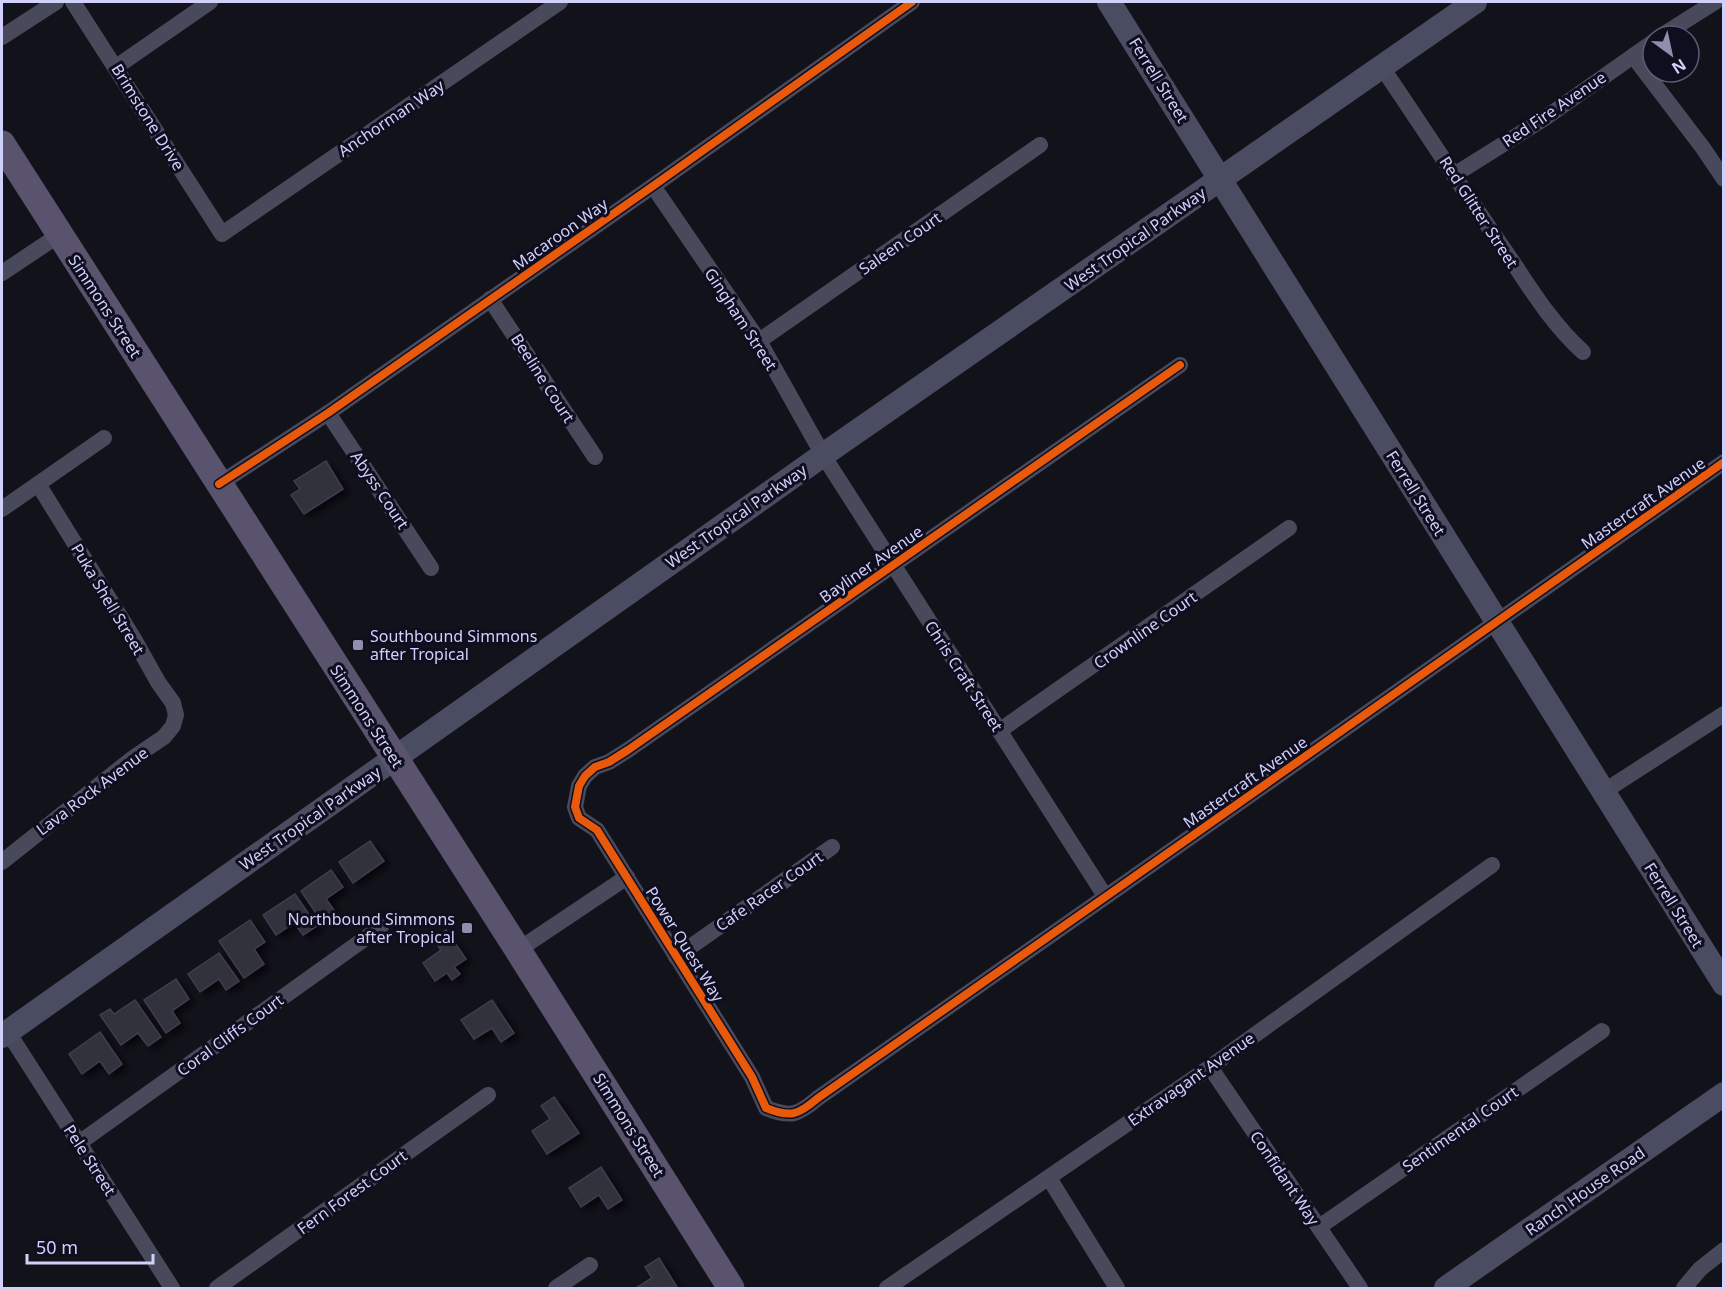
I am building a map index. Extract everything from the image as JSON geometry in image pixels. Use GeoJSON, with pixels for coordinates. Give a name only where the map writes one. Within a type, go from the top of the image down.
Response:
{"type":"FeatureCollection","features":[{"type":"Feature","properties":{"kind":"main road","name":"Ferrell Street"},"geometry":{"type":"LineString","coordinates":[[1109,2],[1724,984]]}},
{"type":"Feature","properties":{"kind":"main road","name":"West Tropical Parkway"},"geometry":{"type":"LineString","coordinates":[[4,1034],[823,455],[1475,2]]}},
{"type":"Feature","properties":{"kind":"main road","name":"Simmons Street"},"geometry":{"type":"LineString","coordinates":[[2,144],[518,950],[731,1288]]}},
{"type":"Feature","properties":{"kind":"main road","name":"Ranch House Road"},"geometry":{"type":"LineString","coordinates":[[1446,1288],[1724,1094]]}},
{"type":"Feature","properties":{"kind":"street"},"geometry":{"type":"LineString","coordinates":[[2,37],[56,2]]}},
{"type":"Feature","properties":{"kind":"street","name":"Brimstone Drive"},"geometry":{"type":"LineString","coordinates":[[74,2],[222,234]]}},
{"type":"Feature","properties":{"kind":"street"},"geometry":{"type":"LineString","coordinates":[[116,67],[210,2]]}},
{"type":"Feature","properties":{"kind":"street","name":"Anchorman Way"},"geometry":{"type":"LineString","coordinates":[[222,234],[560,2]]}},
{"type":"Feature","properties":{"kind":"street","name":"Macaroon Way"},"geometry":{"type":"LineString","coordinates":[[219,484],[328,413],[912,2]]}},
{"type":"Feature","properties":{"kind":"street"},"geometry":{"type":"LineString","coordinates":[[1680,24],[1715,2]]}},
{"type":"Feature","properties":{"kind":"street","name":"Red Fire Avenue"},"geometry":{"type":"LineString","coordinates":[[1454,175],[1545,118],[1641,50]]}},
{"type":"Feature","properties":{"kind":"street"},"geometry":{"type":"LineString","coordinates":[[1633,56],[1724,179]]}},
{"type":"Feature","properties":{"kind":"street","name":"Red Glitter Street"},"geometry":{"type":"LineString","coordinates":[[1381,66],[1545,309],[1569,340],[1583,352]]}},
{"type":"Feature","properties":{"kind":"street","name":"Saleen Court"},"geometry":{"type":"LineString","coordinates":[[759,341],[1041,145]]}},
{"type":"Feature","properties":{"kind":"street","name":"Gingham Street"},"geometry":{"type":"LineString","coordinates":[[653,186],[759,341],[823,455]]}},
{"type":"Feature","properties":{"kind":"street"},"geometry":{"type":"LineString","coordinates":[[2,273],[59,235]]}},
{"type":"Feature","properties":{"kind":"street","name":"Beeline Court"},"geometry":{"type":"LineString","coordinates":[[490,299],[595,457]]}},
{"type":"Feature","properties":{"kind":"street","name":"Bayliner Avenue"},"geometry":{"type":"LineString","coordinates":[[579,786],[585,776],[595,767],[609,762],[628,750],[1180,365]]}},
{"type":"Feature","properties":{"kind":"street","name":"Abyss Court"},"geometry":{"type":"LineString","coordinates":[[328,413],[431,568]]}},
{"type":"Feature","properties":{"kind":"street"},"geometry":{"type":"LineString","coordinates":[[2,509],[104,438]]}},
{"type":"Feature","properties":{"kind":"street","name":"Chris Craft Street"},"geometry":{"type":"LineString","coordinates":[[823,455],[1105,896]]}},
{"type":"Feature","properties":{"kind":"street","name":"Mastercraft Avenue"},"geometry":{"type":"LineString","coordinates":[[780,1114],[791,1115],[805,1109],[1724,462]]}},
{"type":"Feature","properties":{"kind":"street","name":"Puka Shell Street"},"geometry":{"type":"LineString","coordinates":[[38,484],[134,639],[172,703],[176,715]]}},
{"type":"Feature","properties":{"kind":"street","name":"Crownline Court"},"geometry":{"type":"LineString","coordinates":[[999,731],[1289,528]]}},
{"type":"Feature","properties":{"kind":"street"},"geometry":{"type":"LineString","coordinates":[[1603,792],[1724,714]]}},
{"type":"Feature","properties":{"kind":"street","name":"Lava Rock Avenue"},"geometry":{"type":"LineString","coordinates":[[2,862],[133,758],[164,738],[173,726],[176,715]]}},
{"type":"Feature","properties":{"kind":"street","name":"Power Quest Way"},"geometry":{"type":"LineString","coordinates":[[579,786],[575,807],[579,818],[597,830],[752,1077],[766,1108],[780,1114]]}},
{"type":"Feature","properties":{"kind":"street","name":"Cafe Racer Court"},"geometry":{"type":"LineString","coordinates":[[676,957],[832,847]]}},
{"type":"Feature","properties":{"kind":"street","name":"Extravagant Avenue"},"geometry":{"type":"LineString","coordinates":[[888,1288],[1210,1067],[1492,866]]}},
{"type":"Feature","properties":{"kind":"street"},"geometry":{"type":"LineString","coordinates":[[518,950],[627,878]]}},
{"type":"Feature","properties":{"kind":"street","name":"Coral Cliffs Court"},"geometry":{"type":"LineString","coordinates":[[79,1143],[381,927]]}},
{"type":"Feature","properties":{"kind":"street","name":"Sentimental Court"},"geometry":{"type":"LineString","coordinates":[[1318,1227],[1602,1031]]}},
{"type":"Feature","properties":{"kind":"street","name":"Pele Street"},"geometry":{"type":"LineString","coordinates":[[4,1034],[79,1143],[172,1288]]}},
{"type":"Feature","properties":{"kind":"street","name":"Confidant Way"},"geometry":{"type":"LineString","coordinates":[[1210,1067],[1360,1288]]}},
{"type":"Feature","properties":{"kind":"street","name":"Fern Forest Court"},"geometry":{"type":"LineString","coordinates":[[217,1288],[488,1095]]}},
{"type":"Feature","properties":{"kind":"street"},"geometry":{"type":"LineString","coordinates":[[1048,1178],[1117,1288]]}},
{"type":"Feature","properties":{"kind":"street"},"geometry":{"type":"LineString","coordinates":[[1684,1288],[1700,1269],[1724,1250]]}},
{"type":"Feature","properties":{"kind":"street"},"geometry":{"type":"LineString","coordinates":[[556,1288],[590,1265]]}},
{"type":"Feature","properties":{"kind":"building"},"geometry":{"type":"Polygon","coordinates":[[[326,461],[343,489],[304,514],[291,495],[300,489],[294,481],[326,461]]]}},
{"type":"Feature","properties":{"kind":"building"},"geometry":{"type":"Polygon","coordinates":[[[370,841],[384,861],[353,883],[339,862],[370,841]]]}},
{"type":"Feature","properties":{"kind":"building"},"geometry":{"type":"Polygon","coordinates":[[[331,870],[343,887],[326,899],[334,910],[320,919],[301,891],[331,870]]]}},
{"type":"Feature","properties":{"kind":"building"},"geometry":{"type":"Polygon","coordinates":[[[295,894],[317,926],[303,935],[294,923],[276,935],[263,915],[295,894]]]}},
{"type":"Feature","properties":{"kind":"building"},"geometry":{"type":"Polygon","coordinates":[[[250,920],[265,942],[254,949],[264,964],[244,978],[219,941],[250,920]]]}},
{"type":"Feature","properties":{"kind":"building"},"geometry":{"type":"Polygon","coordinates":[[[446,930],[466,959],[454,967],[460,974],[452,980],[447,973],[435,981],[423,963],[441,950],[433,939],[446,930]]]}},
{"type":"Feature","properties":{"kind":"building"},"geometry":{"type":"Polygon","coordinates":[[[219,953],[239,981],[226,990],[219,979],[200,992],[188,974],[219,953]]]}},
{"type":"Feature","properties":{"kind":"building"},"geometry":{"type":"Polygon","coordinates":[[[176,979],[189,999],[172,1011],[180,1023],[166,1033],[144,1000],[176,979]]]}},
{"type":"Feature","properties":{"kind":"building"},"geometry":{"type":"Polygon","coordinates":[[[135,1000],[161,1037],[148,1046],[138,1033],[121,1045],[100,1015],[110,1009],[114,1014],[135,1000]]]}},
{"type":"Feature","properties":{"kind":"building"},"geometry":{"type":"Polygon","coordinates":[[[492,1000],[514,1033],[501,1042],[492,1028],[474,1039],[461,1020],[492,1000]]]}},
{"type":"Feature","properties":{"kind":"building"},"geometry":{"type":"Polygon","coordinates":[[[100,1032],[122,1064],[109,1074],[100,1061],[82,1074],[69,1054],[100,1032]]]}},
{"type":"Feature","properties":{"kind":"building"},"geometry":{"type":"Polygon","coordinates":[[[554,1097],[579,1133],[547,1154],[532,1131],[550,1119],[541,1106],[554,1097]]]}},
{"type":"Feature","properties":{"kind":"building"},"geometry":{"type":"Polygon","coordinates":[[[601,1167],[622,1200],[608,1209],[599,1195],[581,1207],[569,1188],[601,1167]]]}},
{"type":"Feature","properties":{"kind":"building"},"geometry":{"type":"Polygon","coordinates":[[[659,1258],[677,1287],[636,1288],[652,1278],[645,1267],[659,1258]]]}},
{"type":"Feature","properties":{"kind":"cycle path"},"geometry":{"type":"LineString","coordinates":[[219,484],[328,413],[912,2]]}},
{"type":"Feature","properties":{"kind":"cycle path"},"geometry":{"type":"LineString","coordinates":[[1180,365],[628,750],[609,762],[595,767],[585,776],[579,786],[575,807],[579,818],[597,830],[752,1077],[766,1108],[788,1114],[805,1108],[1724,462]]}},
{"type":"Feature","properties":{"kind":"place","name":"Southbound Simmons after Tropical"},"geometry":{"type":"Point","coordinates":[358,645]}},
{"type":"Feature","properties":{"kind":"place","name":"Northbound Simmons after Tropical"},"geometry":{"type":"Point","coordinates":[467,928]}}]}
